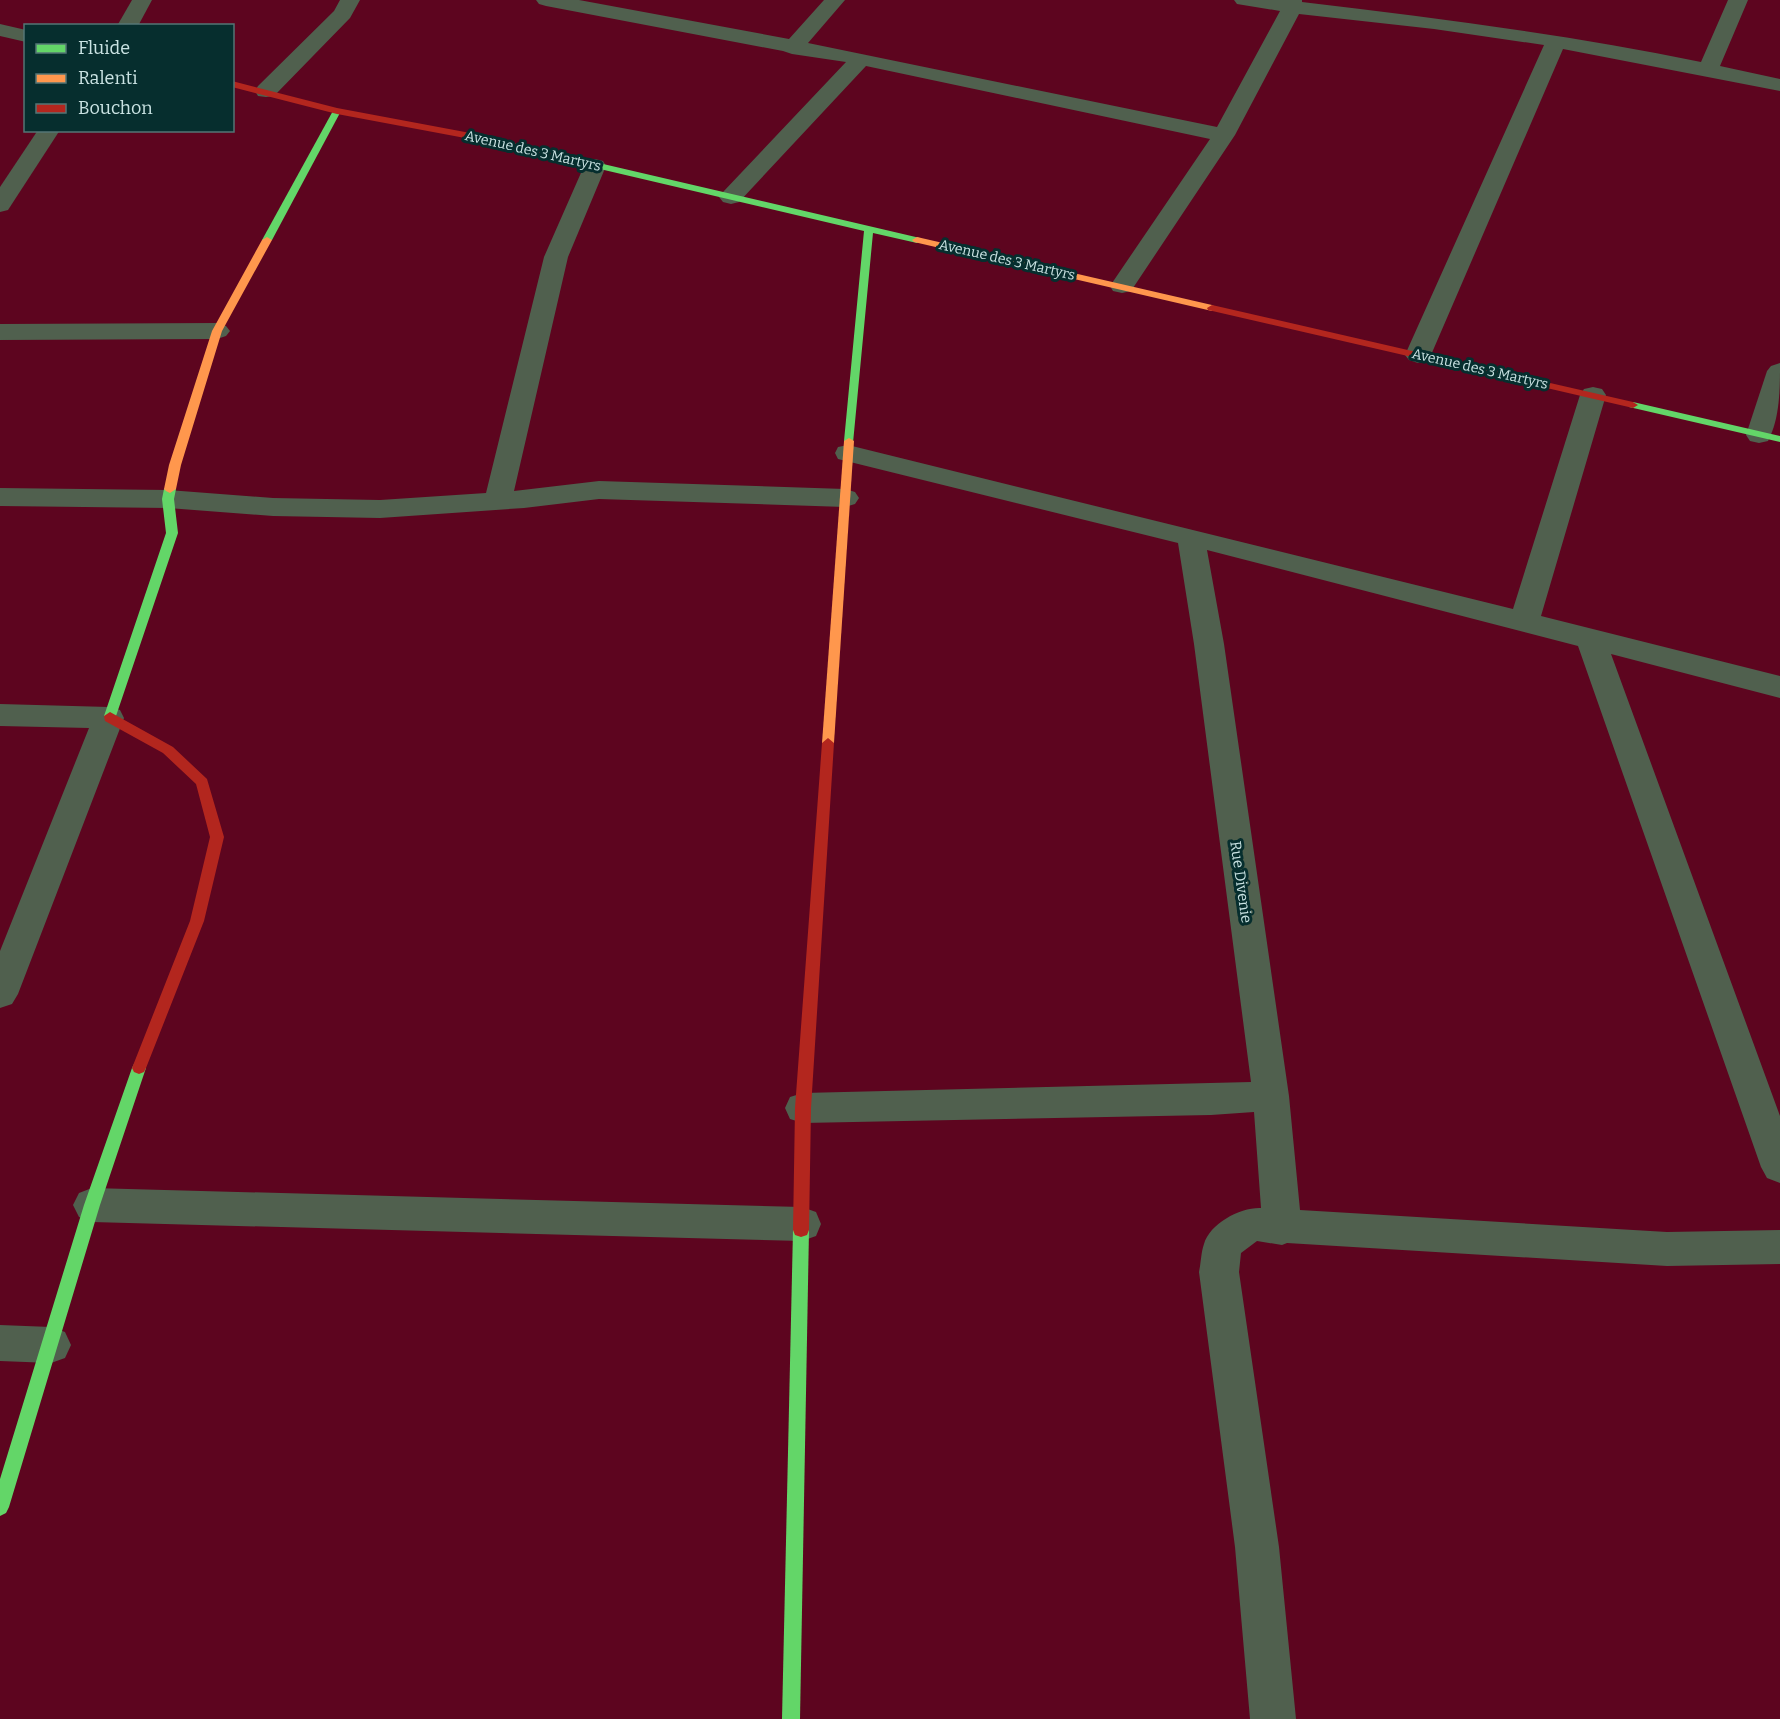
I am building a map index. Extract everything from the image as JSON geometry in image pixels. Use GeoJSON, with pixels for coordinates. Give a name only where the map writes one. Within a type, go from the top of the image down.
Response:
{"type":"FeatureCollection","features":[{"type":"Feature","properties":{"kind":"street"},"geometry":{"type":"LineString","coordinates":[[128,24],[142,0]]}},
{"type":"Feature","properties":{"kind":"street"},"geometry":{"type":"LineString","coordinates":[[266,91],[343,14],[350,0]]}},
{"type":"Feature","properties":{"kind":"street"},"geometry":{"type":"LineString","coordinates":[[546,0],[792,48],[861,59],[1224,135]]}},
{"type":"Feature","properties":{"kind":"street"},"geometry":{"type":"LineString","coordinates":[[792,48],[835,0]]}},
{"type":"Feature","properties":{"kind":"street"},"geometry":{"type":"LineString","coordinates":[[1244,0],[1292,4],[1556,41],[1780,85]]}},
{"type":"Feature","properties":{"kind":"street"},"geometry":{"type":"LineString","coordinates":[[1708,70],[1738,0]]}},
{"type":"Feature","properties":{"kind":"street"},"geometry":{"type":"LineString","coordinates":[[1122,286],[1224,135],[1292,4]]}},
{"type":"Feature","properties":{"kind":"street"},"geometry":{"type":"LineString","coordinates":[[0,30],[24,36]]}},
{"type":"Feature","properties":{"kind":"street"},"geometry":{"type":"LineString","coordinates":[[1418,355],[1556,41]]}},
{"type":"Feature","properties":{"kind":"street"},"geometry":{"type":"LineString","coordinates":[[731,197],[861,59]]}},
{"type":"Feature","properties":{"kind":"street","name":"Avenue des 3 Martyrs"},"geometry":{"type":"LineString","coordinates":[[234,84],[337,111],[497,141],[595,166],[1770,437]]}},
{"type":"Feature","properties":{"kind":"street"},"geometry":{"type":"LineString","coordinates":[[2,984],[109,718],[164,561],[172,533],[168,499],[176,465],[217,331],[337,111]]}},
{"type":"Feature","properties":{"kind":"street"},"geometry":{"type":"LineString","coordinates":[[0,206],[48,132]]}},
{"type":"Feature","properties":{"kind":"street"},"geometry":{"type":"LineString","coordinates":[[498,500],[556,256],[595,166]]}},
{"type":"Feature","properties":{"kind":"street"},"geometry":{"type":"LineString","coordinates":[[791,1719],[794,1659],[803,1108],[844,498],[868,228]]}},
{"type":"Feature","properties":{"kind":"street"},"geometry":{"type":"LineString","coordinates":[[0,332],[217,331]]}},
{"type":"Feature","properties":{"kind":"street"},"geometry":{"type":"LineString","coordinates":[[1770,437],[1780,371]]}},
{"type":"Feature","properties":{"kind":"street"},"geometry":{"type":"LineString","coordinates":[[1524,622],[1593,395]]}},
{"type":"Feature","properties":{"kind":"street"},"geometry":{"type":"LineString","coordinates":[[848,453],[1191,537],[1780,687]]}},
{"type":"Feature","properties":{"kind":"street"},"geometry":{"type":"LineString","coordinates":[[0,497],[168,499],[273,507],[380,509],[598,490],[844,498]]}},
{"type":"Feature","properties":{"kind":"street","name":"Rue Divenie"},"geometry":{"type":"LineString","coordinates":[[1191,537],[1209,644],[1271,1096],[1282,1228]]}},
{"type":"Feature","properties":{"kind":"street"},"geometry":{"type":"LineString","coordinates":[[1591,640],[1780,1167]]}},
{"type":"Feature","properties":{"kind":"street"},"geometry":{"type":"LineString","coordinates":[[0,715],[109,718],[168,750],[202,782],[217,837],[197,921],[143,1057],[92,1205],[51,1346],[0,1507]]}},
{"type":"Feature","properties":{"kind":"street"},"geometry":{"type":"LineString","coordinates":[[803,1108],[1211,1100],[1271,1096]]}},
{"type":"Feature","properties":{"kind":"street"},"geometry":{"type":"LineString","coordinates":[[92,1205],[802,1224]]}},
{"type":"Feature","properties":{"kind":"street"},"geometry":{"type":"LineString","coordinates":[[1273,1719],[1257,1547],[1219,1272],[1223,1244],[1251,1224],[1282,1228],[1666,1249],[1780,1247]]}},
{"type":"Feature","properties":{"kind":"street"},"geometry":{"type":"LineString","coordinates":[[0,1344],[51,1346]]}},
{"type":"Feature","properties":{"kind":"shaded area"},"geometry":{"type":"Polygon","coordinates":[[[0,0],[1780,0],[1780,1719],[0,1719],[0,0]]]}},
{"type":"Feature","properties":{"kind":"traffic: fast"},"geometry":{"type":"LineString","coordinates":[[267,240],[337,111]]}},
{"type":"Feature","properties":{"kind":"traffic: fast"},"geometry":{"type":"LineString","coordinates":[[556,156],[917,240]]}},
{"type":"Feature","properties":{"kind":"traffic: fast"},"geometry":{"type":"LineString","coordinates":[[849,441],[869,228]]}},
{"type":"Feature","properties":{"kind":"traffic: fast"},"geometry":{"type":"LineString","coordinates":[[1633,405],[1780,439]]}},
{"type":"Feature","properties":{"kind":"traffic: fast"},"geometry":{"type":"LineString","coordinates":[[110,716],[172,533],[168,499],[170,489]]}},
{"type":"Feature","properties":{"kind":"traffic: fast"},"geometry":{"type":"LineString","coordinates":[[0,1507],[92,1205],[139,1068]]}},
{"type":"Feature","properties":{"kind":"traffic: fast"},"geometry":{"type":"LineString","coordinates":[[791,1719],[801,1230]]}},
{"type":"Feature","properties":{"kind":"traffic: slow"},"geometry":{"type":"LineString","coordinates":[[170,489],[175,465],[217,331],[267,240]]}},
{"type":"Feature","properties":{"kind":"traffic: slow"},"geometry":{"type":"LineString","coordinates":[[917,240],[1212,308]]}},
{"type":"Feature","properties":{"kind":"traffic: slow"},"geometry":{"type":"LineString","coordinates":[[828,743],[849,441]]}},
{"type":"Feature","properties":{"kind":"traffic: jam"},"geometry":{"type":"LineString","coordinates":[[234,85],[337,111],[497,141],[556,156]]}},
{"type":"Feature","properties":{"kind":"traffic: jam"},"geometry":{"type":"LineString","coordinates":[[1212,308],[1633,405]]}},
{"type":"Feature","properties":{"kind":"traffic: jam"},"geometry":{"type":"LineString","coordinates":[[110,716],[109,718],[168,750],[202,782],[217,837],[197,921],[139,1068]]}},
{"type":"Feature","properties":{"kind":"traffic: jam"},"geometry":{"type":"LineString","coordinates":[[801,1230],[803,1108],[828,743]]}}]}
